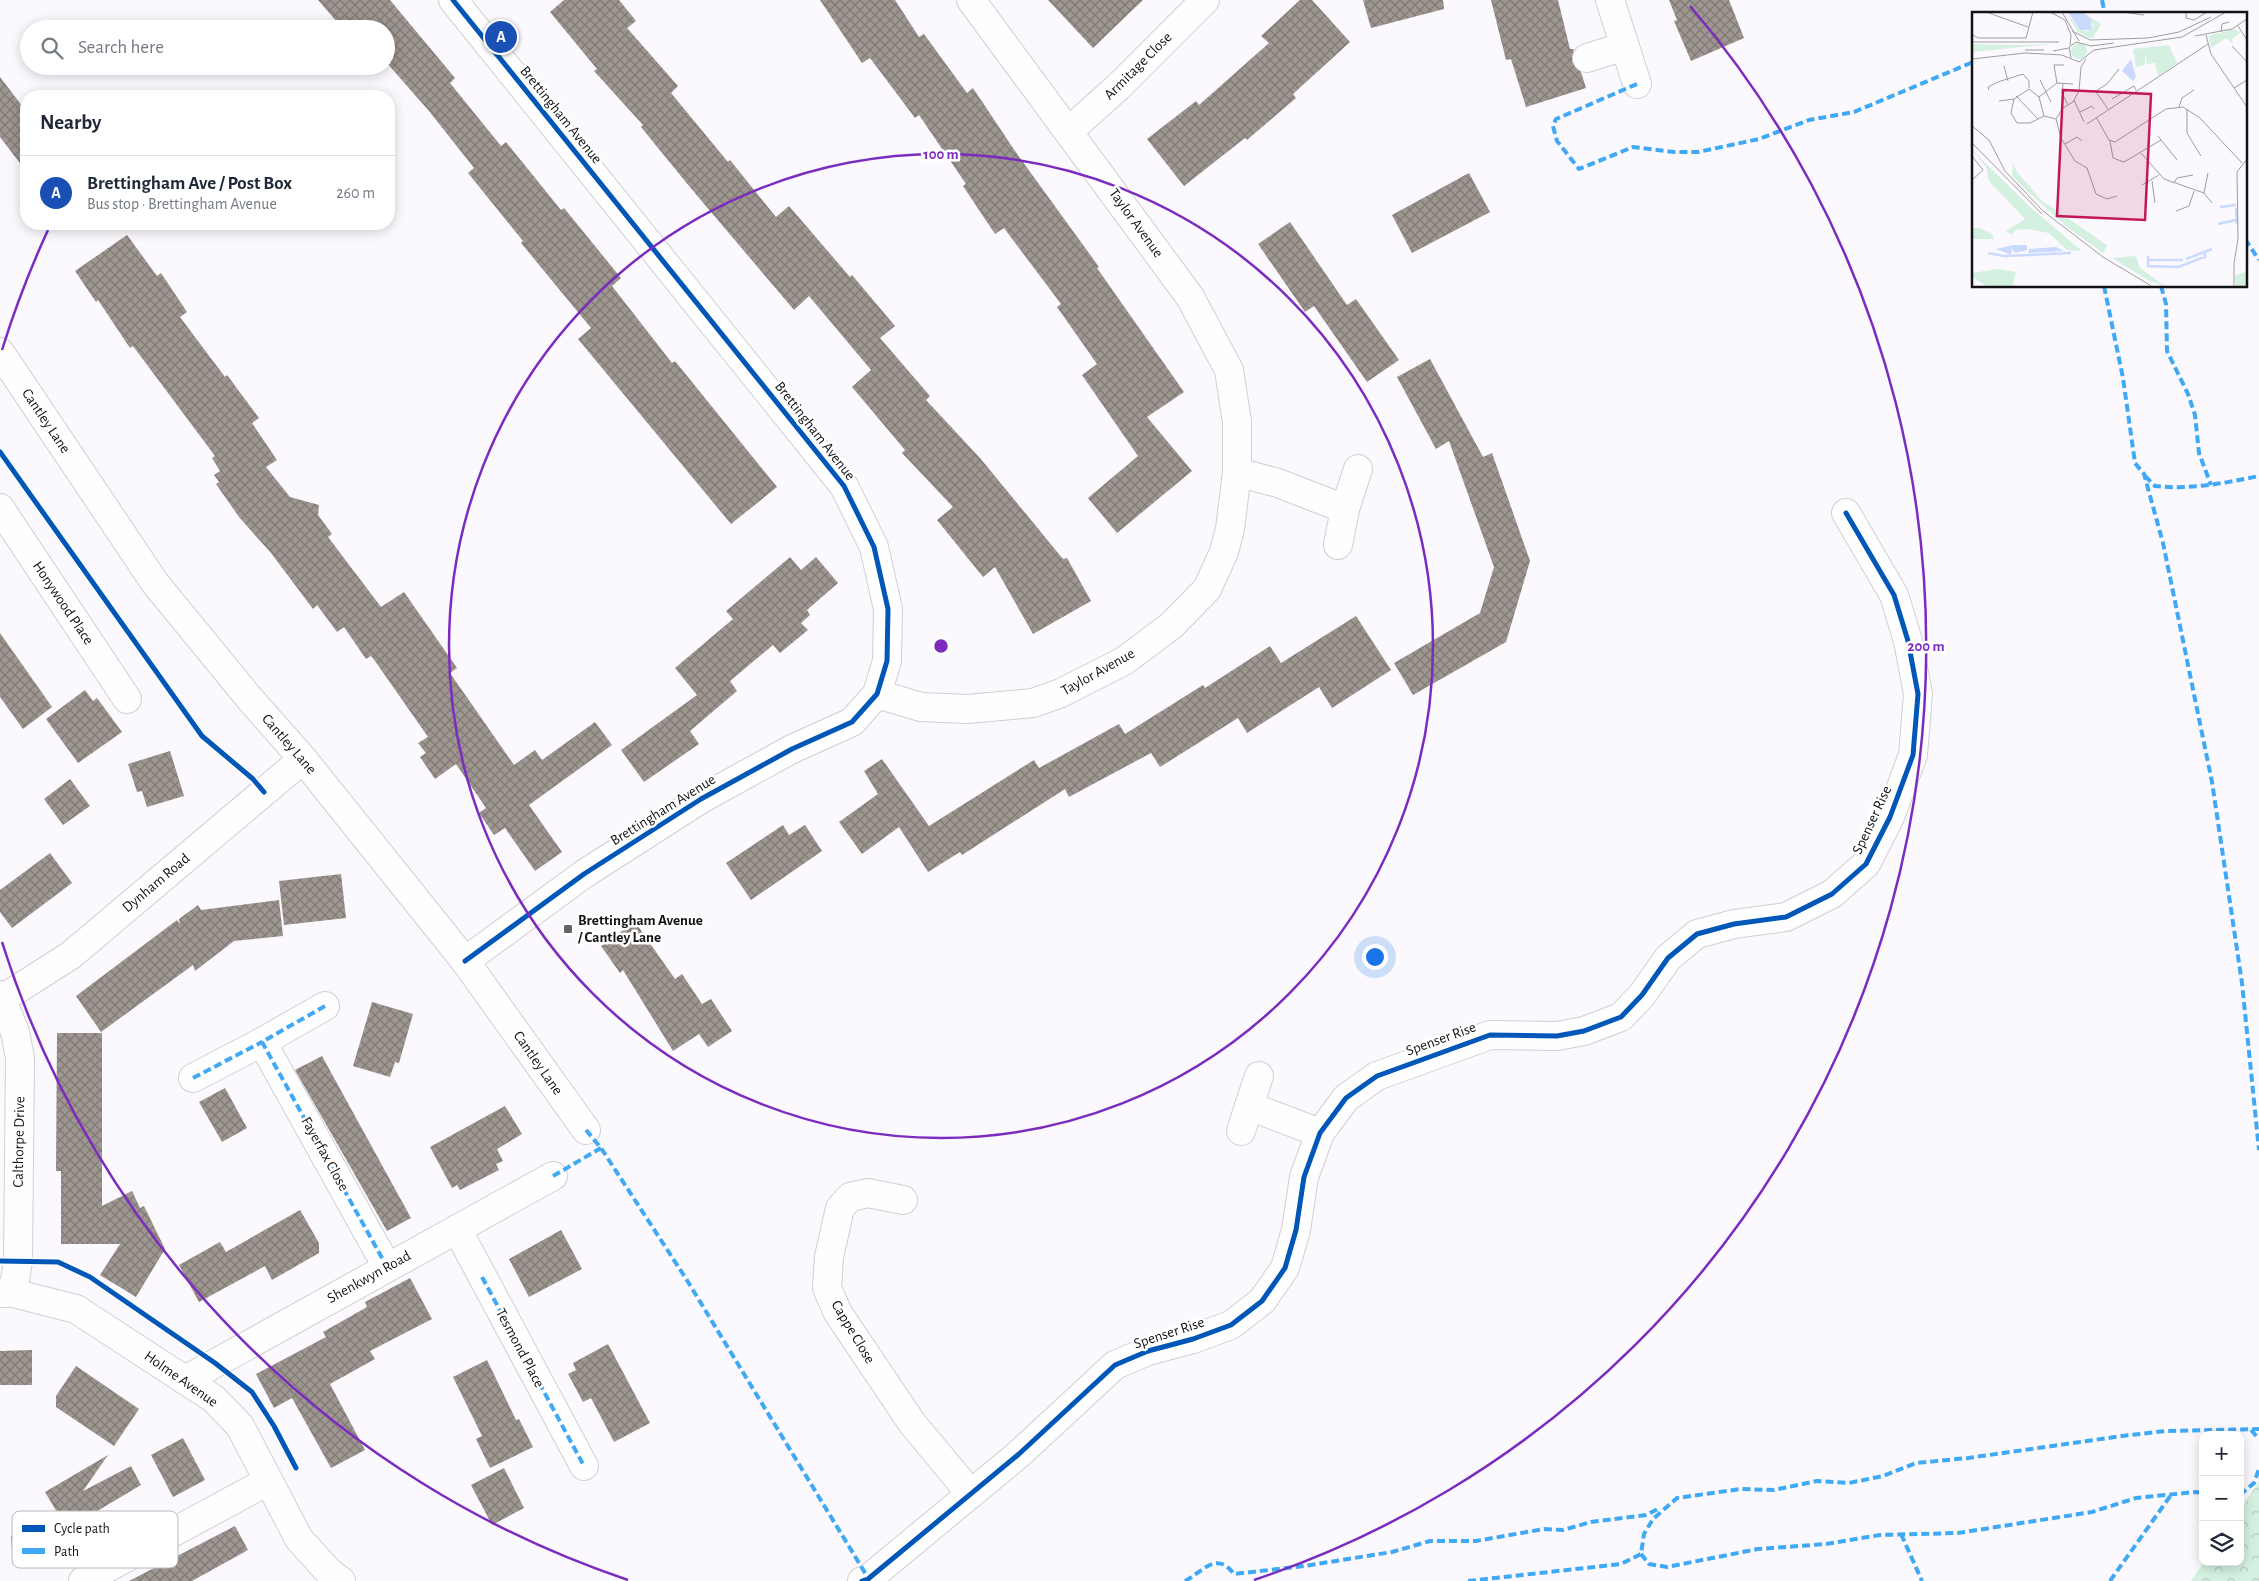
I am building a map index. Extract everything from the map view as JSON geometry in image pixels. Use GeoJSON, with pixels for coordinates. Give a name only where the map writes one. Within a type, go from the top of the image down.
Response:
{"type":"FeatureCollection","features":[{"type":"Feature","properties":{"kind":"street","name":"Brettingham Avenue"},"geometry":{"type":"LineString","coordinates":[[453,0],[844,486],[874,547],[888,609],[887,660],[877,694],[852,722],[792,749],[701,798],[584,874],[466,960]]}},
{"type":"Feature","properties":{"kind":"street","name":"Taylor Avenue"},"geometry":{"type":"LineString","coordinates":[[877,694],[921,707],[968,709],[1032,703],[1061,693],[1124,661],[1172,624],[1206,589],[1224,552],[1230,529],[1237,472],[1237,422],[1228,370],[1190,296],[1070,131],[971,0]]}},
{"type":"Feature","properties":{"kind":"street","name":"Armitage Close"},"geometry":{"type":"LineString","coordinates":[[1070,131],[1118,88],[1205,0]]}},
{"type":"Feature","properties":{"kind":"street"},"geometry":{"type":"LineString","coordinates":[[1610,0],[1636,84]]}},
{"type":"Feature","properties":{"kind":"street"},"geometry":{"type":"LineString","coordinates":[[1587,58],[1625,46]]}},
{"type":"Feature","properties":{"kind":"street","name":"Cantley Lane"},"geometry":{"type":"LineString","coordinates":[[0,352],[155,583],[250,699],[304,759],[466,960],[586,1130]]}},
{"type":"Feature","properties":{"kind":"street"},"geometry":{"type":"LineString","coordinates":[[1338,545],[1345,509],[1358,470]]}},
{"type":"Feature","properties":{"kind":"street"},"geometry":{"type":"LineString","coordinates":[[1237,472],[1278,483],[1345,509]]}},
{"type":"Feature","properties":{"kind":"street","name":"Honywood Place"},"geometry":{"type":"LineString","coordinates":[[0,508],[127,699]]}},
{"type":"Feature","properties":{"kind":"street","name":"Spenser Rise"},"geometry":{"type":"LineString","coordinates":[[862,1581],[868,1579],[1019,1454],[1115,1365],[1148,1351],[1193,1339],[1231,1325],[1262,1301],[1286,1268],[1296,1230],[1304,1176],[1320,1133],[1346,1098],[1377,1076],[1490,1035],[1558,1036],[1584,1031],[1621,1017],[1642,995],[1668,958],[1697,934],[1734,924],[1786,917],[1832,894],[1866,864],[1890,817],[1913,755],[1918,694],[1908,641],[1894,595],[1846,513]]}},
{"type":"Feature","properties":{"kind":"street","name":"Dynham Road"},"geometry":{"type":"LineString","coordinates":[[1,997],[71,955],[304,759]]}},
{"type":"Feature","properties":{"kind":"street","name":"Calthorpe Drive"},"geometry":{"type":"LineString","coordinates":[[1,997],[16,1032],[20,1058],[18,1261],[7,1293]]}},
{"type":"Feature","properties":{"kind":"street"},"geometry":{"type":"LineString","coordinates":[[194,1078],[325,1006]]}},
{"type":"Feature","properties":{"kind":"street","name":"Fayerfax Close"},"geometry":{"type":"LineString","coordinates":[[262,1042],[387,1267]]}},
{"type":"Feature","properties":{"kind":"street"},"geometry":{"type":"LineString","coordinates":[[1260,1076],[1245,1118],[1320,1133]]}},
{"type":"Feature","properties":{"kind":"street","name":"Shenkwyn Road"},"geometry":{"type":"LineString","coordinates":[[185,1380],[553,1176]]}},
{"type":"Feature","properties":{"kind":"street","name":"Cappe Close"},"geometry":{"type":"LineString","coordinates":[[903,1200],[868,1193],[850,1197],[840,1208],[829,1256],[827,1288],[838,1313],[912,1423],[971,1494]]}},
{"type":"Feature","properties":{"kind":"street","name":"Tesmond Place"},"geometry":{"type":"LineString","coordinates":[[456,1229],[584,1466]]}},
{"type":"Feature","properties":{"kind":"street","name":"Holme Avenue"},"geometry":{"type":"LineString","coordinates":[[7,1293],[76,1309],[214,1399],[240,1426],[299,1539],[328,1572],[341,1581]]}},
{"type":"Feature","properties":{"kind":"street"},"geometry":{"type":"LineString","coordinates":[[178,1530],[268,1481]]}},
{"type":"Feature","properties":{"kind":"street"},"geometry":{"type":"LineString","coordinates":[[83,1581],[107,1568]]}},
{"type":"Feature","properties":{"kind":"green space"},"geometry":{"type":"Polygon","coordinates":[[[2259,1481],[2259,1581],[2191,1581],[2201,1566],[2244,1566],[2244,1504],[2259,1481]]]}},
{"type":"Feature","properties":{"kind":"building"},"geometry":{"type":"Polygon","coordinates":[[[318,0],[390,0],[455,78],[450,83],[501,146],[506,142],[561,210],[564,208],[621,278],[612,286],[672,363],[675,361],[777,487],[731,524],[578,339],[591,328],[521,243],[523,241],[468,173],[474,168],[429,111],[395,72],[395,20],[335,20],[318,0]]]}},
{"type":"Feature","properties":{"kind":"building"},"geometry":{"type":"Polygon","coordinates":[[[564,0],[619,0],[636,21],[627,28],[678,86],[671,93],[728,162],[730,160],[776,217],[789,206],[850,277],[852,275],[895,326],[880,338],[930,396],[926,400],[980,458],[1063,559],[1067,558],[1091,601],[1033,634],[995,567],[983,577],[937,520],[953,507],[902,453],[905,450],[852,387],[871,370],[809,296],[794,310],[689,186],[641,127],[643,125],[594,71],[597,69],[550,12],[564,0]]]}},
{"type":"Feature","properties":{"kind":"building"},"geometry":{"type":"Polygon","coordinates":[[[820,0],[895,0],[919,37],[924,34],[967,93],[973,88],[1184,392],[1147,417],[1192,471],[1117,533],[1088,498],[1138,456],[1082,375],[1097,364],[1057,307],[1061,304],[1004,228],[995,234],[963,186],[966,184],[919,115],[915,118],[870,58],[862,63],[820,0]]]}},
{"type":"Feature","properties":{"kind":"building"},"geometry":{"type":"Polygon","coordinates":[[[1048,0],[1143,0],[1093,48],[1048,0]]]}},
{"type":"Feature","properties":{"kind":"building"},"geometry":{"type":"Polygon","coordinates":[[[1300,0],[1312,0],[1350,42],[1293,94],[1296,98],[1247,140],[1245,138],[1184,186],[1147,139],[1196,101],[1199,105],[1269,43],[1261,36],[1300,0]]]}},
{"type":"Feature","properties":{"kind":"building"},"geometry":{"type":"Polygon","coordinates":[[[1363,0],[1443,0],[1444,9],[1371,28],[1363,0]]]}},
{"type":"Feature","properties":{"kind":"building"},"geometry":{"type":"Polygon","coordinates":[[[1491,0],[1558,0],[1570,49],[1574,50],[1572,62],[1581,72],[1586,88],[1526,107],[1511,59],[1506,60],[1491,0]]]}},
{"type":"Feature","properties":{"kind":"building"},"geometry":{"type":"Polygon","coordinates":[[[1669,0],[1729,0],[1744,38],[1691,61],[1674,21],[1677,20],[1669,0]]]}},
{"type":"Feature","properties":{"kind":"building"},"geometry":{"type":"Polygon","coordinates":[[[0,77],[20,103],[20,163],[0,137],[0,77]]]}},
{"type":"Feature","properties":{"kind":"building"},"geometry":{"type":"Polygon","coordinates":[[[1469,173],[1490,212],[1412,253],[1392,215],[1469,173]]]}},
{"type":"Feature","properties":{"kind":"building"},"geometry":{"type":"Polygon","coordinates":[[[1290,222],[1347,305],[1356,299],[1399,360],[1367,382],[1314,306],[1305,312],[1258,244],[1290,222]]]}},
{"type":"Feature","properties":{"kind":"building"},"geometry":{"type":"Polygon","coordinates":[[[127,235],[157,276],[161,273],[187,312],[180,317],[225,377],[227,375],[259,418],[252,423],[277,460],[266,467],[290,497],[319,505],[318,515],[332,534],[328,537],[381,607],[404,592],[457,668],[450,673],[514,765],[535,750],[542,760],[595,722],[612,745],[529,805],[562,852],[535,871],[505,828],[494,835],[479,813],[486,808],[456,764],[435,779],[420,757],[426,753],[418,743],[428,737],[375,661],[371,656],[366,659],[344,627],[337,632],[317,605],[313,609],[271,553],[239,517],[216,484],[219,482],[214,475],[220,471],[212,458],[215,456],[133,346],[130,348],[98,300],[96,302],[75,271],[127,235]]]}},
{"type":"Feature","properties":{"kind":"building"},"geometry":{"type":"Polygon","coordinates":[[[1430,359],[1483,457],[1492,453],[1530,561],[1506,642],[1413,695],[1394,663],[1480,613],[1494,567],[1449,441],[1436,449],[1397,377],[1430,359]]]}},
{"type":"Feature","properties":{"kind":"building"},"geometry":{"type":"Polygon","coordinates":[[[790,557],[801,570],[816,557],[838,583],[807,610],[810,615],[801,623],[808,630],[780,653],[773,645],[730,681],[737,691],[690,731],[699,744],[644,782],[621,750],[697,695],[675,668],[733,619],[726,611],[790,557]]]}},
{"type":"Feature","properties":{"kind":"building"},"geometry":{"type":"Polygon","coordinates":[[[1356,616],[1391,670],[1332,708],[1319,687],[1247,733],[1238,718],[1160,767],[1151,753],[1069,797],[1065,789],[962,855],[960,852],[928,872],[899,827],[862,854],[839,822],[878,794],[864,771],[882,759],[929,826],[1034,760],[1039,768],[1119,724],[1125,734],[1203,685],[1205,688],[1270,646],[1281,663],[1356,616]]]}},
{"type":"Feature","properties":{"kind":"building"},"geometry":{"type":"Polygon","coordinates":[[[0,633],[52,707],[23,729],[0,697],[0,633]]]}},
{"type":"Feature","properties":{"kind":"building"},"geometry":{"type":"Polygon","coordinates":[[[85,690],[93,701],[97,698],[122,732],[78,763],[46,719],[85,690]]]}},
{"type":"Feature","properties":{"kind":"building"},"geometry":{"type":"Polygon","coordinates":[[[170,751],[184,796],[147,807],[142,791],[137,792],[128,764],[170,751]]]}},
{"type":"Feature","properties":{"kind":"building"},"geometry":{"type":"Polygon","coordinates":[[[70,779],[90,806],[63,825],[44,799],[70,779]]]}},
{"type":"Feature","properties":{"kind":"building"},"geometry":{"type":"Polygon","coordinates":[[[783,825],[789,835],[805,825],[822,851],[751,900],[726,863],[783,825]]]}},
{"type":"Feature","properties":{"kind":"building"},"geometry":{"type":"Polygon","coordinates":[[[50,853],[72,883],[12,928],[0,912],[0,890],[50,853]]]}},
{"type":"Feature","properties":{"kind":"building"},"geometry":{"type":"Polygon","coordinates":[[[341,874],[346,918],[284,925],[279,881],[341,874]]]}},
{"type":"Feature","properties":{"kind":"building"},"geometry":{"type":"Polygon","coordinates":[[[279,900],[283,936],[234,941],[195,971],[193,965],[101,1032],[76,996],[177,920],[180,924],[179,919],[198,905],[201,910],[279,900]]]}},
{"type":"Feature","properties":{"kind":"building"},"geometry":{"type":"Polygon","coordinates":[[[635,922],[675,979],[682,974],[702,1004],[711,999],[732,1031],[708,1047],[699,1034],[673,1051],[623,970],[620,973],[601,946],[635,922]]]}},
{"type":"Feature","properties":{"kind":"building"},"geometry":{"type":"Polygon","coordinates":[[[372,1002],[413,1014],[399,1063],[395,1062],[390,1077],[353,1066],[372,1002]]]}},
{"type":"Feature","properties":{"kind":"building"},"geometry":{"type":"Polygon","coordinates":[[[57,1033],[102,1033],[102,1206],[132,1191],[140,1208],[144,1206],[165,1249],[136,1297],[100,1275],[120,1244],[61,1244],[61,1171],[56,1171],[57,1033]]]}},
{"type":"Feature","properties":{"kind":"building"},"geometry":{"type":"Polygon","coordinates":[[[322,1056],[411,1218],[387,1231],[295,1070],[322,1056]]]}},
{"type":"Feature","properties":{"kind":"building"},"geometry":{"type":"Polygon","coordinates":[[[225,1088],[247,1128],[222,1142],[199,1102],[225,1088]]]}},
{"type":"Feature","properties":{"kind":"building"},"geometry":{"type":"Polygon","coordinates":[[[505,1106],[522,1134],[497,1149],[503,1161],[496,1164],[499,1170],[460,1190],[457,1185],[452,1188],[430,1147],[505,1106]]]}},
{"type":"Feature","properties":{"kind":"building"},"geometry":{"type":"Polygon","coordinates":[[[300,1210],[319,1243],[319,1253],[272,1280],[265,1266],[199,1302],[179,1265],[220,1242],[226,1252],[300,1210]]]}},
{"type":"Feature","properties":{"kind":"building"},"geometry":{"type":"Polygon","coordinates":[[[561,1230],[582,1269],[529,1297],[509,1259],[561,1230]]]}},
{"type":"Feature","properties":{"kind":"building"},"geometry":{"type":"Polygon","coordinates":[[[410,1278],[432,1319],[370,1351],[375,1359],[330,1384],[365,1450],[331,1468],[292,1398],[274,1408],[256,1374],[326,1337],[323,1332],[367,1307],[365,1302],[410,1278]]]}},
{"type":"Feature","properties":{"kind":"building"},"geometry":{"type":"Polygon","coordinates":[[[608,1344],[650,1423],[614,1442],[591,1398],[583,1402],[568,1374],[576,1370],[573,1363],[608,1344]]]}},
{"type":"Feature","properties":{"kind":"building"},"geometry":{"type":"Polygon","coordinates":[[[32,1350],[32,1385],[0,1385],[0,1351],[32,1350]]]}},
{"type":"Feature","properties":{"kind":"building"},"geometry":{"type":"Polygon","coordinates":[[[487,1360],[516,1420],[519,1419],[533,1447],[490,1468],[476,1439],[482,1436],[453,1377],[487,1360]]]}},
{"type":"Feature","properties":{"kind":"building"},"geometry":{"type":"Polygon","coordinates":[[[76,1366],[139,1409],[114,1446],[56,1407],[56,1396],[76,1366]]]}},
{"type":"Feature","properties":{"kind":"building"},"geometry":{"type":"Polygon","coordinates":[[[183,1438],[205,1480],[173,1497],[151,1455],[183,1438]]]}},
{"type":"Feature","properties":{"kind":"building"},"geometry":{"type":"Polygon","coordinates":[[[108,1455],[83,1491],[131,1466],[141,1485],[97,1511],[56,1511],[45,1492],[108,1455]]]}},
{"type":"Feature","properties":{"kind":"building"},"geometry":{"type":"Polygon","coordinates":[[[504,1468],[524,1508],[492,1525],[471,1485],[504,1468]]]}},
{"type":"Feature","properties":{"kind":"building"},"geometry":{"type":"Polygon","coordinates":[[[235,1526],[248,1550],[192,1581],[129,1581],[154,1568],[178,1568],[178,1556],[235,1526]]]}},
{"type":"Feature","properties":{"kind":"marked path"},"geometry":{"type":"LineString","coordinates":[[2102,0],[2105,12]]}},
{"type":"Feature","properties":{"kind":"marked path"},"geometry":{"type":"LineString","coordinates":[[1637,84],[1556,119],[1553,126],[1557,141],[1579,169],[1633,147],[1674,152],[1698,152],[1759,139],[1809,120],[1854,112],[1972,62]]}},
{"type":"Feature","properties":{"kind":"marked path"},"geometry":{"type":"LineString","coordinates":[[2246,240],[2259,260]]}},
{"type":"Feature","properties":{"kind":"marked path"},"geometry":{"type":"LineString","coordinates":[[2104,288],[2123,378],[2135,463],[2144,474],[2163,543],[2212,782],[2242,983],[2259,1150]]}},
{"type":"Feature","properties":{"kind":"marked path"},"geometry":{"type":"LineString","coordinates":[[2162,288],[2166,304],[2167,351],[2188,394],[2195,415],[2199,453],[2211,485]]}},
{"type":"Feature","properties":{"kind":"marked path"},"geometry":{"type":"LineString","coordinates":[[2145,476],[2155,486],[2168,487],[2220,483],[2259,476]]}},
{"type":"Feature","properties":{"kind":"marked path"},"geometry":{"type":"LineString","coordinates":[[325,1006],[262,1042],[387,1267]]}},
{"type":"Feature","properties":{"kind":"marked path"},"geometry":{"type":"LineString","coordinates":[[193,1078],[262,1042]]}},
{"type":"Feature","properties":{"kind":"marked path"},"geometry":{"type":"LineString","coordinates":[[586,1130],[601,1148],[685,1277],[870,1581]]}},
{"type":"Feature","properties":{"kind":"marked path"},"geometry":{"type":"LineString","coordinates":[[553,1176],[601,1148]]}},
{"type":"Feature","properties":{"kind":"marked path"},"geometry":{"type":"LineString","coordinates":[[482,1277],[584,1466]]}},
{"type":"Feature","properties":{"kind":"marked path"},"geometry":{"type":"LineString","coordinates":[[1468,1581],[1621,1564],[1641,1554],[1644,1534],[1653,1519],[1677,1498],[1741,1489],[1774,1490],[1817,1481],[1849,1483],[1883,1476],[1916,1463],[1968,1458],[2122,1436],[2166,1431],[2259,1429]]}},
{"type":"Feature","properties":{"kind":"marked path"},"geometry":{"type":"LineString","coordinates":[[2251,1430],[2259,1439]]}},
{"type":"Feature","properties":{"kind":"marked path"},"geometry":{"type":"LineString","coordinates":[[2244,1492],[2254,1483],[2259,1469]]}},
{"type":"Feature","properties":{"kind":"marked path"},"geometry":{"type":"LineString","coordinates":[[1641,1554],[1649,1564],[1667,1567],[1758,1549],[1826,1544],[1880,1535],[1958,1533],[2092,1512],[2136,1498],[2199,1492]]}},
{"type":"Feature","properties":{"kind":"marked path"},"geometry":{"type":"LineString","coordinates":[[2110,1581],[2171,1495]]}},
{"type":"Feature","properties":{"kind":"marked path"},"geometry":{"type":"LineString","coordinates":[[1185,1581],[1215,1563],[1227,1567],[1234,1574],[1304,1566],[1392,1552],[1430,1541],[1476,1541],[1544,1529],[1563,1530],[1591,1522],[1646,1515],[1660,1508]]}},
{"type":"Feature","properties":{"kind":"marked path"},"geometry":{"type":"LineString","coordinates":[[1901,1534],[1922,1581]]}},
{"type":"Feature","properties":{"kind":"cycle path"},"geometry":{"type":"LineString","coordinates":[[453,0],[844,486],[874,547],[888,609],[887,661],[877,694],[852,722],[792,749],[701,799],[584,874],[465,961]]}},
{"type":"Feature","properties":{"kind":"cycle path"},"geometry":{"type":"LineString","coordinates":[[0,452],[202,736],[253,779],[264,792]]}},
{"type":"Feature","properties":{"kind":"cycle path"},"geometry":{"type":"LineString","coordinates":[[862,1581],[868,1579],[1019,1454],[1115,1365],[1148,1351],[1193,1339],[1231,1325],[1262,1301],[1285,1268],[1296,1230],[1304,1177],[1320,1133],[1346,1098],[1377,1076],[1490,1035],[1557,1036],[1584,1031],[1621,1017],[1642,995],[1668,958],[1697,934],[1734,924],[1786,917],[1832,894],[1866,864],[1890,817],[1913,755],[1918,694],[1908,641],[1894,595],[1846,513]]}},
{"type":"Feature","properties":{"kind":"cycle path"},"geometry":{"type":"LineString","coordinates":[[0,1261],[58,1262],[90,1277],[215,1363],[252,1392],[274,1426],[296,1468]]}},
{"type":"Feature","properties":{"kind":"place","name":"Brettingham Ave / Post Box"},"geometry":{"type":"Point","coordinates":[501,37]}},
{"type":"Feature","properties":{"kind":"place","name":"Brettingham Avenue / Cantley Lane"},"geometry":{"type":"Point","coordinates":[568,929]}}]}
